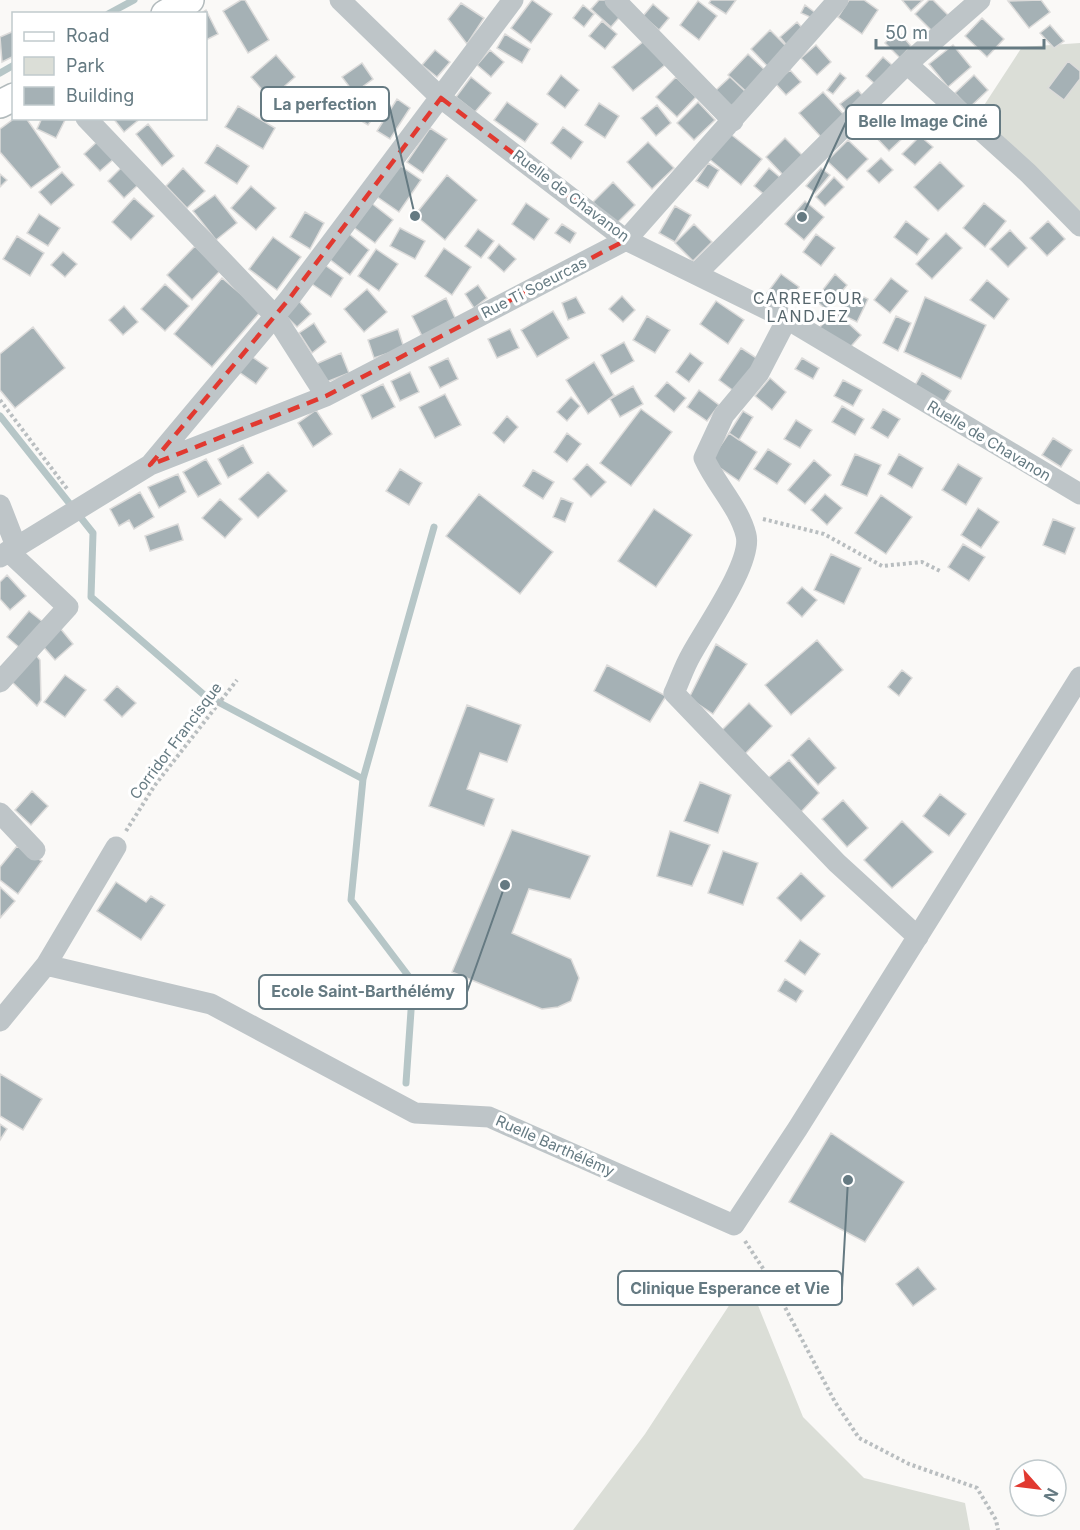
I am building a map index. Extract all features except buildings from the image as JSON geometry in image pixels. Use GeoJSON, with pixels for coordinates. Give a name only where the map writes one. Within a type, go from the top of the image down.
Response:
{"type":"FeatureCollection","features":[{"type":"Feature","properties":{"kind":"main road"},"geometry":{"type":"LineString","coordinates":[[169,12],[190,0]]}},
{"type":"Feature","properties":{"kind":"street","name":"Ruelle de Chavanon"},"geometry":{"type":"LineString","coordinates":[[340,0],[441,98],[626,240],[698,273],[787,319],[1080,494]]}},
{"type":"Feature","properties":{"kind":"street"},"geometry":{"type":"LineString","coordinates":[[7,552],[150,465],[275,316],[513,0]]}},
{"type":"Feature","properties":{"kind":"street"},"geometry":{"type":"LineString","coordinates":[[615,0],[733,121]]}},
{"type":"Feature","properties":{"kind":"street","name":"Rue Ti Soeurcas"},"geometry":{"type":"LineString","coordinates":[[150,465],[326,396],[626,240],[838,0]]}},
{"type":"Feature","properties":{"kind":"street"},"geometry":{"type":"LineString","coordinates":[[698,273],[907,64],[980,0]]}},
{"type":"Feature","properties":{"kind":"street"},"geometry":{"type":"LineString","coordinates":[[907,64],[1028,173],[1080,226]]}},
{"type":"Feature","properties":{"kind":"street"},"geometry":{"type":"LineString","coordinates":[[88,120],[275,316],[326,396]]}},
{"type":"Feature","properties":{"kind":"street"},"geometry":{"type":"LineString","coordinates":[[787,319],[759,373],[724,415],[704,458],[713,479],[741,520],[747,538],[729,593],[690,656],[674,693],[837,863],[918,937]]}},
{"type":"Feature","properties":{"kind":"street"},"geometry":{"type":"LineString","coordinates":[[0,505],[7,552],[68,607],[0,682]]}},
{"type":"Feature","properties":{"kind":"street"},"geometry":{"type":"LineString","coordinates":[[734,1224],[918,937],[1080,677]]}},
{"type":"Feature","properties":{"kind":"street"},"geometry":{"type":"LineString","coordinates":[[0,813],[35,850]]}},
{"type":"Feature","properties":{"kind":"street"},"geometry":{"type":"LineString","coordinates":[[0,1021],[46,965],[116,847]]}},
{"type":"Feature","properties":{"kind":"street","name":"Ruelle Barthélémy"},"geometry":{"type":"LineString","coordinates":[[46,965],[211,1004],[415,1113],[489,1117],[734,1224]]}},
{"type":"Feature","properties":{"kind":"path"},"geometry":{"type":"LineString","coordinates":[[0,400],[72,495]]}},
{"type":"Feature","properties":{"kind":"path"},"geometry":{"type":"LineString","coordinates":[[741,520],[765,519],[824,534],[882,566],[922,562],[942,572]]}},
{"type":"Feature","properties":{"kind":"path","name":"Corridor Francisque"},"geometry":{"type":"LineString","coordinates":[[116,847],[155,784],[237,680]]}},
{"type":"Feature","properties":{"kind":"path"},"geometry":{"type":"LineString","coordinates":[[734,1224],[770,1279],[835,1402],[859,1438],[909,1464],[977,1488],[996,1520],[998,1530]]}},
{"type":"Feature","properties":{"kind":"highlighted area"},"geometry":{"type":"Polygon","coordinates":[[[441,98],[626,240],[326,396],[150,465],[289,299],[441,98]]]}},
{"type":"Feature","properties":{"kind":"green space"},"geometry":{"type":"Polygon","coordinates":[[[1080,43],[1080,218],[1078,220],[979,113],[1022,47],[1080,43]]]}},
{"type":"Feature","properties":{"kind":"green space"},"geometry":{"type":"Polygon","coordinates":[[[747,1278],[803,1417],[864,1478],[965,1503],[970,1530],[573,1530],[645,1434],[747,1278]]]}},
{"type":"Feature","properties":{"kind":"waterway"},"geometry":{"type":"LineString","coordinates":[[112,12],[134,0]]}},
{"type":"Feature","properties":{"kind":"waterway"},"geometry":{"type":"LineString","coordinates":[[0,73],[12,66]]}},
{"type":"Feature","properties":{"kind":"waterway"},"geometry":{"type":"LineString","coordinates":[[0,416],[93,533],[91,597],[203,694],[363,779]]}},
{"type":"Feature","properties":{"kind":"waterway"},"geometry":{"type":"LineString","coordinates":[[406,1083],[413,982],[351,900],[363,779],[434,527]]}},
{"type":"Feature","properties":{"kind":"place","name":"La perfection"},"geometry":{"type":"Point","coordinates":[415,216]}},
{"type":"Feature","properties":{"kind":"place","name":"Belle Image Ciné"},"geometry":{"type":"Point","coordinates":[802,217]}},
{"type":"Feature","properties":{"kind":"place","name":"Ecole Saint-Barthélémy"},"geometry":{"type":"Point","coordinates":[505,885]}},
{"type":"Feature","properties":{"kind":"place","name":"Clinique Esperance et Vie"},"geometry":{"type":"Point","coordinates":[848,1180]}},
{"type":"Feature","properties":{"kind":"district","name":"CARREFOUR LANDJEZ"},"geometry":{"type":"Point","coordinates":[808,307]}}]}
